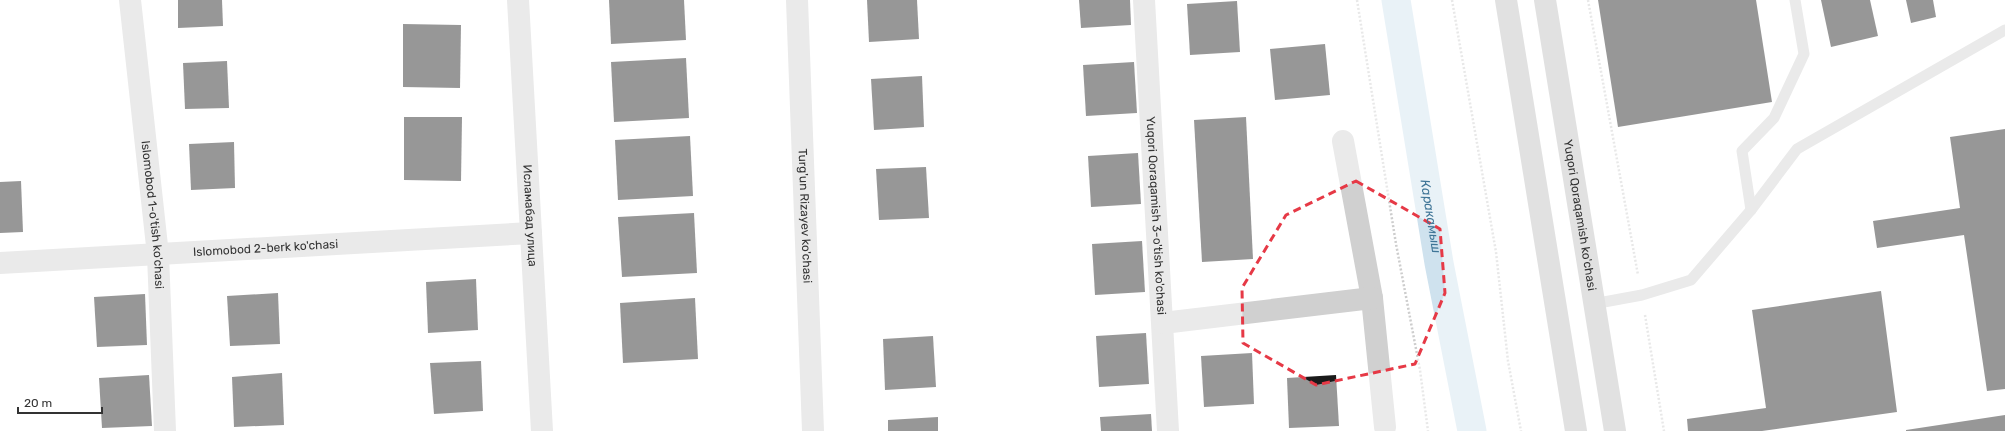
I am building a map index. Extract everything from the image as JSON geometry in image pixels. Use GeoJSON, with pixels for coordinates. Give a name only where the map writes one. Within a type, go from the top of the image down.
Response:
{"type":"FeatureCollection","features":[{"type":"Feature","properties":{"kind":"main road"},"geometry":{"type":"LineString","coordinates":[[1506,0],[1576,430]]}},
{"type":"Feature","properties":{"kind":"main road","name":"Yuqori Qoraqamish ko'chasi"},"geometry":{"type":"LineString","coordinates":[[1544,0],[1615,431]]}},
{"type":"Feature","properties":{"kind":"street","name":"Islomobod 1-o'tish ko'chasi"},"geometry":{"type":"LineString","coordinates":[[130,0],[158,255],[165,431]]}},
{"type":"Feature","properties":{"kind":"street","name":"Исламабад улица"},"geometry":{"type":"LineString","coordinates":[[518,0],[542,431]]}},
{"type":"Feature","properties":{"kind":"street","name":"Turg'un Rizayev ko'chasi"},"geometry":{"type":"LineString","coordinates":[[797,0],[814,431]]}},
{"type":"Feature","properties":{"kind":"street","name":"Yuqori Qoraqamish 3-o'tish ko'chasi"},"geometry":{"type":"LineString","coordinates":[[1144,0],[1168,431]]}},
{"type":"Feature","properties":{"kind":"street"},"geometry":{"type":"LineString","coordinates":[[1343,141],[1372,298],[1385,427]]}},
{"type":"Feature","properties":{"kind":"street","name":"Islomobod 2-berk ko'chasi"},"geometry":{"type":"LineString","coordinates":[[0,263],[531,233]]}},
{"type":"Feature","properties":{"kind":"street"},"geometry":{"type":"LineString","coordinates":[[1163,323],[1372,298]]}},
{"type":"Feature","properties":{"kind":"lane"},"geometry":{"type":"LineString","coordinates":[[1751,210],[1742,151],[1774,118],[1804,54],[1795,0]]}},
{"type":"Feature","properties":{"kind":"lane"},"geometry":{"type":"LineString","coordinates":[[1593,304],[1642,295],[1692,280],[1751,210],[1797,149],[2005,30]]}},
{"type":"Feature","properties":{"kind":"path"},"geometry":{"type":"LineString","coordinates":[[1357,0],[1396,244],[1420,370],[1428,431]]}},
{"type":"Feature","properties":{"kind":"path"},"geometry":{"type":"LineString","coordinates":[[1452,0],[1496,252],[1508,361],[1521,431]]}},
{"type":"Feature","properties":{"kind":"path"},"geometry":{"type":"LineString","coordinates":[[1588,0],[1642,295],[1664,431]]}},
{"type":"Feature","properties":{"kind":"highlighted area"},"geometry":{"type":"Polygon","coordinates":[[[1356,181],[1440,229],[1445,293],[1415,364],[1316,385],[1243,343],[1242,288],[1286,215],[1356,181]]]}},
{"type":"Feature","properties":{"kind":"building"},"geometry":{"type":"Polygon","coordinates":[[[178,0],[222,0],[223,26],[178,28],[178,0]]]}},
{"type":"Feature","properties":{"kind":"building"},"geometry":{"type":"Polygon","coordinates":[[[609,0],[684,0],[686,40],[611,44],[609,0]]]}},
{"type":"Feature","properties":{"kind":"building"},"geometry":{"type":"Polygon","coordinates":[[[867,0],[917,0],[919,39],[869,42],[867,0]]]}},
{"type":"Feature","properties":{"kind":"building"},"geometry":{"type":"Polygon","coordinates":[[[1079,0],[1130,0],[1131,25],[1081,28],[1079,0]]]}},
{"type":"Feature","properties":{"kind":"building"},"geometry":{"type":"Polygon","coordinates":[[[1598,0],[1756,0],[1772,102],[1618,127],[1598,0]]]}},
{"type":"Feature","properties":{"kind":"building"},"geometry":{"type":"Polygon","coordinates":[[[1821,0],[1870,0],[1878,36],[1831,47],[1821,0]]]}},
{"type":"Feature","properties":{"kind":"building"},"geometry":{"type":"Polygon","coordinates":[[[1906,0],[1933,0],[1936,17],[1911,23],[1906,0]]]}},
{"type":"Feature","properties":{"kind":"building"},"geometry":{"type":"Polygon","coordinates":[[[1237,1],[1240,52],[1190,55],[1187,4],[1237,1]]]}},
{"type":"Feature","properties":{"kind":"building"},"geometry":{"type":"Polygon","coordinates":[[[403,24],[461,25],[460,88],[403,87],[403,24]]]}},
{"type":"Feature","properties":{"kind":"building"},"geometry":{"type":"Polygon","coordinates":[[[1325,44],[1330,95],[1275,100],[1270,49],[1325,44]]]}},
{"type":"Feature","properties":{"kind":"building"},"geometry":{"type":"Polygon","coordinates":[[[686,58],[689,118],[614,122],[611,62],[686,58]]]}},
{"type":"Feature","properties":{"kind":"building"},"geometry":{"type":"Polygon","coordinates":[[[227,61],[229,108],[185,109],[183,63],[227,61]]]}},
{"type":"Feature","properties":{"kind":"building"},"geometry":{"type":"Polygon","coordinates":[[[1134,62],[1137,113],[1086,116],[1083,65],[1134,62]]]}},
{"type":"Feature","properties":{"kind":"building"},"geometry":{"type":"Polygon","coordinates":[[[922,76],[924,127],[874,130],[871,79],[922,76]]]}},
{"type":"Feature","properties":{"kind":"building"},"geometry":{"type":"Polygon","coordinates":[[[404,117],[462,117],[461,181],[404,180],[404,117]]]}},
{"type":"Feature","properties":{"kind":"building"},"geometry":{"type":"Polygon","coordinates":[[[1246,117],[1253,259],[1202,262],[1194,120],[1246,117]]]}},
{"type":"Feature","properties":{"kind":"building"},"geometry":{"type":"Polygon","coordinates":[[[2005,129],[2005,389],[1987,391],[1964,235],[1877,248],[1873,221],[1960,208],[1950,137],[2005,129]]]}},
{"type":"Feature","properties":{"kind":"building"},"geometry":{"type":"Polygon","coordinates":[[[690,136],[693,196],[618,200],[615,140],[690,136]]]}},
{"type":"Feature","properties":{"kind":"building"},"geometry":{"type":"Polygon","coordinates":[[[234,142],[235,188],[191,190],[189,144],[234,142]]]}},
{"type":"Feature","properties":{"kind":"building"},"geometry":{"type":"Polygon","coordinates":[[[1138,153],[1141,204],[1091,207],[1088,156],[1138,153]]]}},
{"type":"Feature","properties":{"kind":"building"},"geometry":{"type":"Polygon","coordinates":[[[926,167],[929,218],[879,220],[876,169],[926,167]]]}},
{"type":"Feature","properties":{"kind":"building"},"geometry":{"type":"Polygon","coordinates":[[[21,181],[23,232],[0,233],[0,182],[21,181]]]}},
{"type":"Feature","properties":{"kind":"building"},"geometry":{"type":"Polygon","coordinates":[[[694,213],[697,273],[622,277],[618,217],[694,213]]]}},
{"type":"Feature","properties":{"kind":"building"},"geometry":{"type":"Polygon","coordinates":[[[1142,241],[1145,292],[1095,295],[1092,244],[1142,241]]]}},
{"type":"Feature","properties":{"kind":"building"},"geometry":{"type":"Polygon","coordinates":[[[476,279],[478,330],[428,333],[426,282],[476,279]]]}},
{"type":"Feature","properties":{"kind":"building"},"geometry":{"type":"Polygon","coordinates":[[[1881,291],[1897,412],[1762,431],[1688,431],[1687,419],[1766,408],[1752,310],[1881,291]]]}},
{"type":"Feature","properties":{"kind":"building"},"geometry":{"type":"Polygon","coordinates":[[[278,293],[280,344],[230,346],[227,296],[278,293]]]}},
{"type":"Feature","properties":{"kind":"building"},"geometry":{"type":"Polygon","coordinates":[[[145,294],[147,345],[97,347],[94,297],[145,294]]]}},
{"type":"Feature","properties":{"kind":"building"},"geometry":{"type":"Polygon","coordinates":[[[695,298],[698,359],[623,363],[620,303],[695,298]]]}},
{"type":"Feature","properties":{"kind":"building"},"geometry":{"type":"Polygon","coordinates":[[[1146,333],[1149,384],[1099,387],[1096,336],[1146,333]]]}},
{"type":"Feature","properties":{"kind":"building"},"geometry":{"type":"Polygon","coordinates":[[[933,336],[936,387],[885,390],[883,339],[933,336]]]}},
{"type":"Feature","properties":{"kind":"building"},"geometry":{"type":"Polygon","coordinates":[[[1252,353],[1254,404],[1204,407],[1201,356],[1252,353]]]}},
{"type":"Feature","properties":{"kind":"building"},"geometry":{"type":"Polygon","coordinates":[[[481,361],[483,411],[434,414],[430,363],[481,361]]]}},
{"type":"Feature","properties":{"kind":"building"},"geometry":{"type":"Polygon","coordinates":[[[282,373],[284,425],[234,427],[232,377],[282,373]]]}},
{"type":"Feature","properties":{"kind":"building"},"geometry":{"type":"Polygon","coordinates":[[[149,375],[152,426],[102,428],[99,378],[149,375]]]}},
{"type":"Feature","properties":{"kind":"building"},"geometry":{"type":"Polygon","coordinates":[[[1336,375],[1339,426],[1289,428],[1287,378],[1336,375]]]}},
{"type":"Feature","properties":{"kind":"building"},"geometry":{"type":"Polygon","coordinates":[[[1151,414],[1152,431],[1101,431],[1100,417],[1151,414]]]}},
{"type":"Feature","properties":{"kind":"building"},"geometry":{"type":"Polygon","coordinates":[[[2005,415],[2005,431],[1906,431],[1906,430],[2005,415]]]}},
{"type":"Feature","properties":{"kind":"building"},"geometry":{"type":"Polygon","coordinates":[[[938,417],[938,431],[888,431],[888,420],[938,417]]]}},
{"type":"Feature","properties":{"kind":"waterway","name":"Каракамыш"},"geometry":{"type":"LineString","coordinates":[[1396,0],[1439,263],[1472,431]]}}]}
